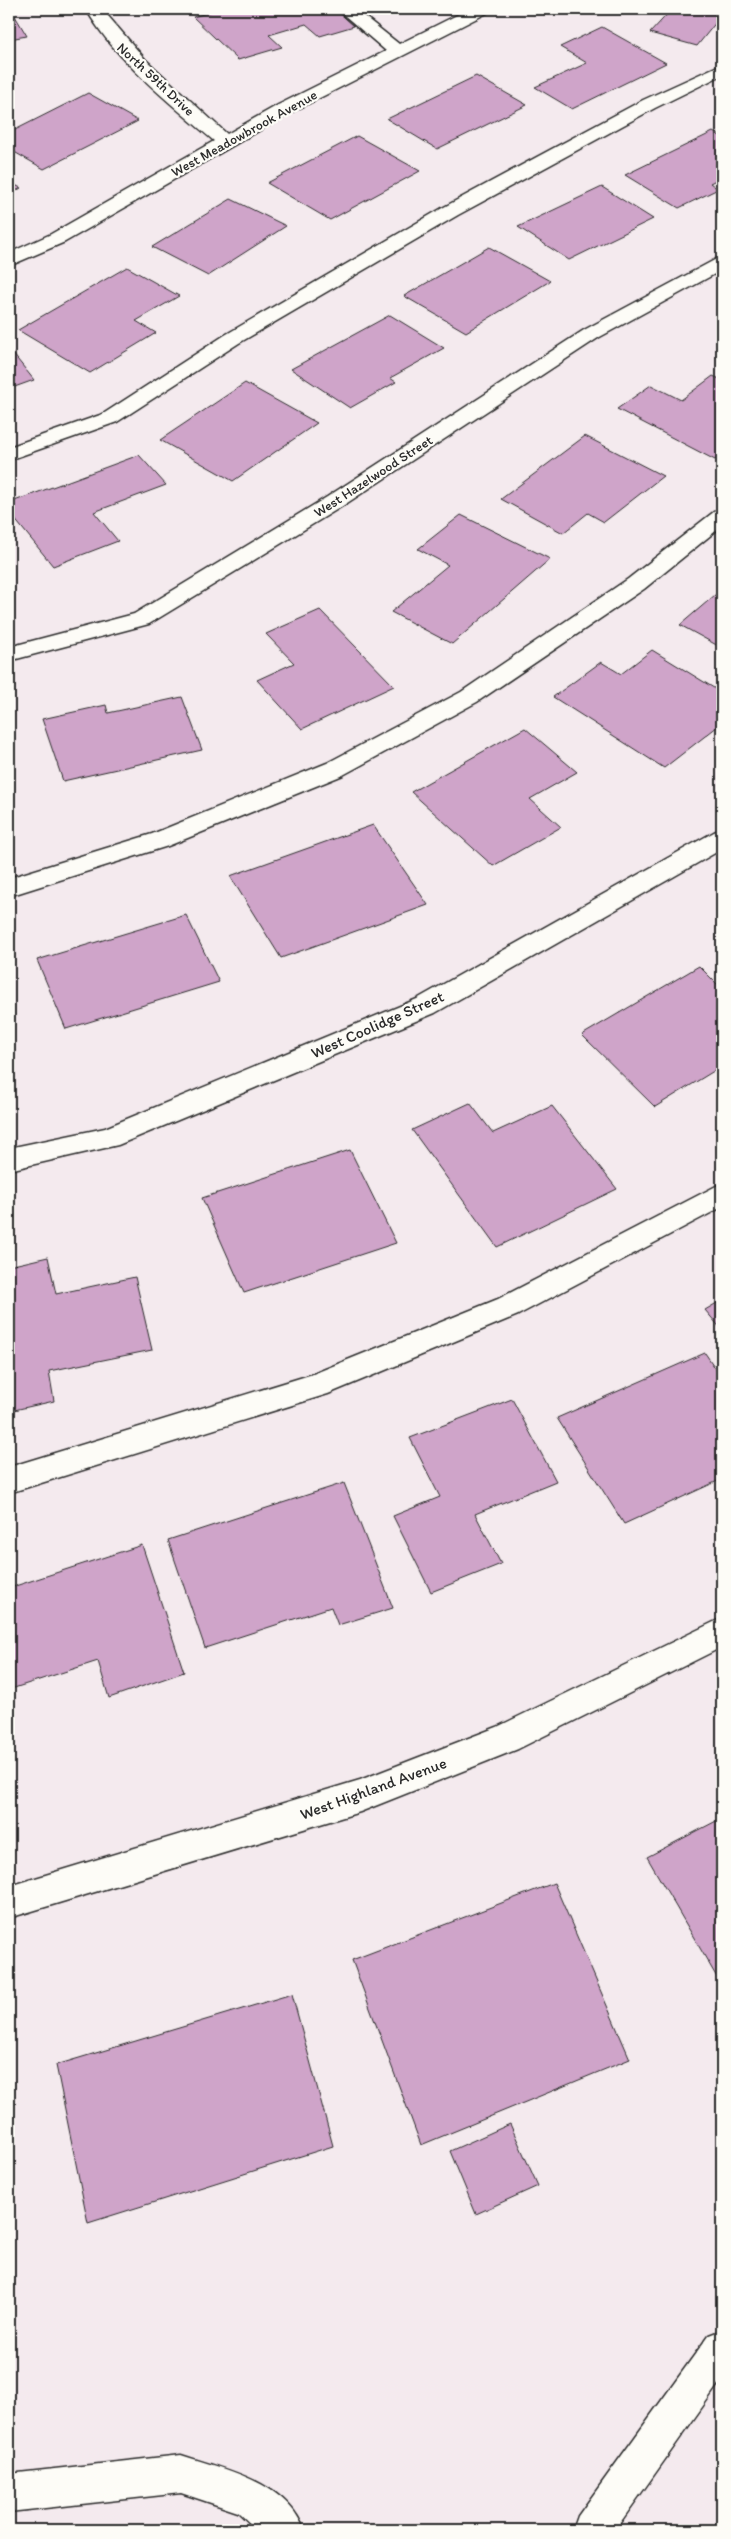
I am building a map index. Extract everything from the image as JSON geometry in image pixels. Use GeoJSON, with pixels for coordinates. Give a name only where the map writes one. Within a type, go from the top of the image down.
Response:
{"type":"FeatureCollection","features":[{"type":"Feature","properties":{"kind":"street","name":"North 59th Drive"},"geometry":{"type":"LineString","coordinates":[[94,9],[114,39],[172,97],[226,142]]}},
{"type":"Feature","properties":{"kind":"street"},"geometry":{"type":"LineString","coordinates":[[345,9],[397,51]]}},
{"type":"Feature","properties":{"kind":"street","name":"West Meadowbrook Avenue"},"geometry":{"type":"LineString","coordinates":[[9,260],[58,238],[226,142],[397,51],[481,9]]}},
{"type":"Feature","properties":{"kind":"street"},"geometry":{"type":"LineString","coordinates":[[9,454],[110,418],[232,339],[451,212],[649,104],[722,69]]}},
{"type":"Feature","properties":{"kind":"street","name":"West Hazelwood Street"},"geometry":{"type":"LineString","coordinates":[[9,654],[141,618],[334,502],[591,334],[722,262]]}},
{"type":"Feature","properties":{"kind":"street"},"geometry":{"type":"LineString","coordinates":[[9,887],[160,840],[335,769],[469,697],[636,584],[722,516]]}},
{"type":"Feature","properties":{"kind":"street","name":"West Coolidge Street"},"geometry":{"type":"LineString","coordinates":[[9,1159],[109,1138],[426,1006],[722,838]]}},
{"type":"Feature","properties":{"kind":"street"},"geometry":{"type":"LineString","coordinates":[[9,1480],[318,1385],[508,1307],[722,1194]]}},
{"type":"Feature","properties":{"kind":"street","name":"West Highland Avenue"},"geometry":{"type":"LineString","coordinates":[[9,1902],[360,1796],[507,1738],[722,1632]]}},
{"type":"Feature","properties":{"kind":"street"},"geometry":{"type":"LineString","coordinates":[[592,2530],[722,2348]]}},
{"type":"Feature","properties":{"kind":"street"},"geometry":{"type":"LineString","coordinates":[[9,2493],[181,2474],[250,2497],[285,2530]]}},
{"type":"Feature","properties":{"kind":"building"},"geometry":{"type":"Polygon","coordinates":[[[220,9],[335,9],[354,26],[320,36],[306,24],[269,35],[282,47],[238,60],[193,17],[220,9]]]}},
{"type":"Feature","properties":{"kind":"building"},"geometry":{"type":"Polygon","coordinates":[[[672,9],[722,9],[722,15],[697,46],[650,33],[672,9]]]}},
{"type":"Feature","properties":{"kind":"building"},"geometry":{"type":"Polygon","coordinates":[[[15,16],[27,36],[9,39],[9,18],[15,16]]]}},
{"type":"Feature","properties":{"kind":"building"},"geometry":{"type":"Polygon","coordinates":[[[602,27],[666,63],[572,109],[535,87],[587,63],[560,47],[602,27]]]}},
{"type":"Feature","properties":{"kind":"building"},"geometry":{"type":"Polygon","coordinates":[[[476,76],[527,105],[437,149],[387,119],[476,76]]]}},
{"type":"Feature","properties":{"kind":"building"},"geometry":{"type":"Polygon","coordinates":[[[88,93],[138,121],[44,169],[9,149],[9,133],[88,93]]]}},
{"type":"Feature","properties":{"kind":"building"},"geometry":{"type":"Polygon","coordinates":[[[713,132],[722,137],[722,177],[710,183],[718,189],[679,208],[625,175],[713,132]]]}},
{"type":"Feature","properties":{"kind":"building"},"geometry":{"type":"Polygon","coordinates":[[[357,136],[420,171],[330,220],[267,183],[357,136]]]}},
{"type":"Feature","properties":{"kind":"building"},"geometry":{"type":"Polygon","coordinates":[[[9,182],[21,188],[9,195],[9,182]]]}},
{"type":"Feature","properties":{"kind":"building"},"geometry":{"type":"Polygon","coordinates":[[[602,187],[653,219],[569,260],[518,227],[602,187]]]}},
{"type":"Feature","properties":{"kind":"building"},"geometry":{"type":"Polygon","coordinates":[[[231,199],[286,226],[208,276],[152,247],[231,199]]]}},
{"type":"Feature","properties":{"kind":"building"},"geometry":{"type":"Polygon","coordinates":[[[489,247],[550,281],[466,332],[404,296],[489,247]]]}},
{"type":"Feature","properties":{"kind":"building"},"geometry":{"type":"Polygon","coordinates":[[[127,267],[179,296],[136,321],[156,333],[90,373],[18,330],[127,267]]]}},
{"type":"Feature","properties":{"kind":"building"},"geometry":{"type":"Polygon","coordinates":[[[390,315],[444,348],[390,378],[396,382],[350,408],[291,369],[390,315]]]}},
{"type":"Feature","properties":{"kind":"building"},"geometry":{"type":"Polygon","coordinates":[[[9,349],[34,380],[9,389],[9,349]]]}},
{"type":"Feature","properties":{"kind":"building"},"geometry":{"type":"Polygon","coordinates":[[[713,376],[722,380],[722,454],[715,460],[617,409],[651,385],[681,400],[713,376]]]}},
{"type":"Feature","properties":{"kind":"building"},"geometry":{"type":"Polygon","coordinates":[[[245,383],[317,423],[233,481],[160,440],[245,383]]]}},
{"type":"Feature","properties":{"kind":"building"},"geometry":{"type":"Polygon","coordinates":[[[585,436],[663,476],[604,522],[588,513],[563,533],[501,499],[585,436]]]}},
{"type":"Feature","properties":{"kind":"building"},"geometry":{"type":"Polygon","coordinates":[[[139,455],[166,485],[94,512],[118,541],[53,566],[9,512],[9,503],[139,455]]]}},
{"type":"Feature","properties":{"kind":"building"},"geometry":{"type":"Polygon","coordinates":[[[461,515],[550,559],[452,644],[391,612],[448,565],[418,549],[461,515]]]}},
{"type":"Feature","properties":{"kind":"building"},"geometry":{"type":"Polygon","coordinates":[[[722,589],[722,648],[680,625],[722,589]]]}},
{"type":"Feature","properties":{"kind":"building"},"geometry":{"type":"Polygon","coordinates":[[[320,610],[394,686],[302,729],[257,680],[294,663],[266,634],[320,610]]]}},
{"type":"Feature","properties":{"kind":"building"},"geometry":{"type":"Polygon","coordinates":[[[652,650],[722,693],[722,723],[664,768],[553,697],[601,662],[621,674],[652,650]]]}},
{"type":"Feature","properties":{"kind":"building"},"geometry":{"type":"Polygon","coordinates":[[[182,697],[202,750],[63,781],[42,719],[106,705],[108,713],[182,697]]]}},
{"type":"Feature","properties":{"kind":"building"},"geometry":{"type":"Polygon","coordinates":[[[525,728],[577,772],[530,799],[561,827],[493,866],[411,792],[525,728]]]}},
{"type":"Feature","properties":{"kind":"building"},"geometry":{"type":"Polygon","coordinates":[[[373,825],[428,905],[281,958],[230,876],[373,825]]]}},
{"type":"Feature","properties":{"kind":"building"},"geometry":{"type":"Polygon","coordinates":[[[186,915],[219,982],[66,1029],[37,960],[186,915]]]}},
{"type":"Feature","properties":{"kind":"building"},"geometry":{"type":"Polygon","coordinates":[[[699,966],[722,989],[722,1066],[655,1107],[582,1035],[699,966]]]}},
{"type":"Feature","properties":{"kind":"building"},"geometry":{"type":"Polygon","coordinates":[[[470,1103],[493,1133],[552,1106],[617,1189],[497,1247],[412,1130],[470,1103]]]}},
{"type":"Feature","properties":{"kind":"building"},"geometry":{"type":"Polygon","coordinates":[[[350,1150],[396,1243],[244,1293],[202,1198],[350,1150]]]}},
{"type":"Feature","properties":{"kind":"building"},"geometry":{"type":"Polygon","coordinates":[[[48,1257],[56,1294],[135,1277],[152,1350],[49,1371],[54,1401],[10,1411],[9,1266],[48,1257]]]}},
{"type":"Feature","properties":{"kind":"building"},"geometry":{"type":"Polygon","coordinates":[[[722,1300],[722,1330],[705,1310],[722,1300]]]}},
{"type":"Feature","properties":{"kind":"building"},"geometry":{"type":"Polygon","coordinates":[[[705,1353],[722,1378],[722,1479],[624,1524],[557,1418],[705,1353]]]}},
{"type":"Feature","properties":{"kind":"building"},"geometry":{"type":"Polygon","coordinates":[[[512,1399],[556,1481],[475,1514],[501,1564],[431,1592],[393,1516],[440,1497],[410,1438],[512,1399]]]}},
{"type":"Feature","properties":{"kind":"building"},"geometry":{"type":"Polygon","coordinates":[[[344,1483],[393,1608],[338,1625],[331,1607],[205,1648],[168,1540],[344,1483]]]}},
{"type":"Feature","properties":{"kind":"building"},"geometry":{"type":"Polygon","coordinates":[[[142,1545],[184,1672],[109,1698],[98,1661],[11,1689],[9,1588],[142,1545]]]}},
{"type":"Feature","properties":{"kind":"building"},"geometry":{"type":"Polygon","coordinates":[[[722,1818],[722,1986],[647,1857],[722,1818]]]}},
{"type":"Feature","properties":{"kind":"building"},"geometry":{"type":"Polygon","coordinates":[[[554,1883],[630,2059],[421,2145],[352,1960],[554,1883]]]}},
{"type":"Feature","properties":{"kind":"building"},"geometry":{"type":"Polygon","coordinates":[[[292,1994],[333,2146],[88,2223],[56,2065],[292,1994]]]}},
{"type":"Feature","properties":{"kind":"building"},"geometry":{"type":"Polygon","coordinates":[[[510,2124],[538,2186],[476,2214],[450,2151],[510,2124]]]}}]}
